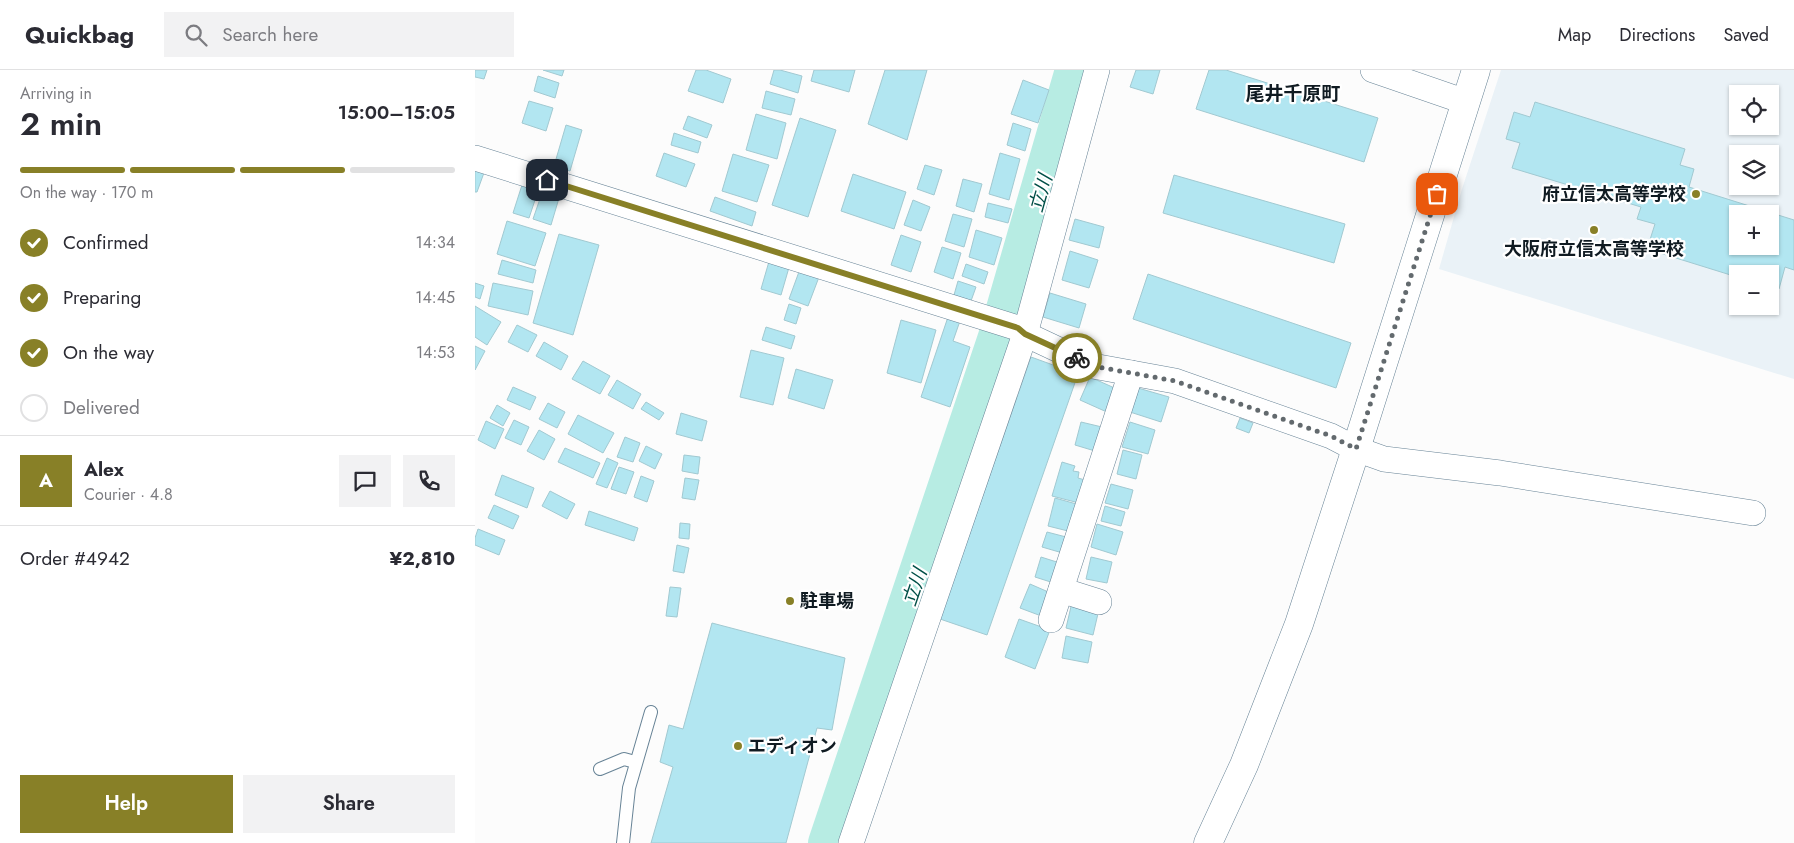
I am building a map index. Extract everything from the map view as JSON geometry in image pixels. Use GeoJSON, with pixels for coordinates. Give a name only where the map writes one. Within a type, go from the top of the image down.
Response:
{"type":"FeatureCollection","features":[{"type":"Feature","properties":{"kind":"street"},"geometry":{"type":"LineString","coordinates":[[851,843],[1022,331],[1097,70]]}},
{"type":"Feature","properties":{"kind":"street"},"geometry":{"type":"LineString","coordinates":[[1373,70],[1466,102]]}},
{"type":"Feature","properties":{"kind":"street"},"geometry":{"type":"LineString","coordinates":[[1208,843],[1244,765],[1299,624],[1476,70]]}},
{"type":"Feature","properties":{"kind":"street"},"geometry":{"type":"LineString","coordinates":[[475,158],[991,319],[1022,331],[1093,366],[1175,381],[1331,436],[1356,449],[1383,459],[1500,473],[1753,513]]}},
{"type":"Feature","properties":{"kind":"street"},"geometry":{"type":"LineString","coordinates":[[1051,620],[1061,590],[1089,465],[1131,373]]}},
{"type":"Feature","properties":{"kind":"street"},"geometry":{"type":"LineString","coordinates":[[1061,590],[1099,602]]}},
{"type":"Feature","properties":{"kind":"lane"},"geometry":{"type":"LineString","coordinates":[[623,843],[629,788],[651,712]]}},
{"type":"Feature","properties":{"kind":"lane"},"geometry":{"type":"LineString","coordinates":[[600,769],[625,759],[635,762]]}},
{"type":"Feature","properties":{"kind":"shaded area","name":"大阪府立信太高等学校"},"geometry":{"type":"Polygon","coordinates":[[[1501,70],[1794,70],[1794,379],[1439,269],[1462,189],[1501,70]]]}},
{"type":"Feature","properties":{"kind":"building"},"geometry":{"type":"Polygon","coordinates":[[[475,70],[487,70],[484,79],[475,77],[475,70]]]}},
{"type":"Feature","properties":{"kind":"building"},"geometry":{"type":"Polygon","coordinates":[[[543,70],[564,70],[562,76],[543,70]]]}},
{"type":"Feature","properties":{"kind":"building"},"geometry":{"type":"Polygon","coordinates":[[[696,70],[706,70],[731,79],[723,103],[688,91],[696,70]]]}},
{"type":"Feature","properties":{"kind":"building"},"geometry":{"type":"Polygon","coordinates":[[[774,70],[802,76],[798,93],[770,84],[774,70]]]}},
{"type":"Feature","properties":{"kind":"building"},"geometry":{"type":"Polygon","coordinates":[[[814,70],[855,70],[849,92],[811,81],[814,70]]]}},
{"type":"Feature","properties":{"kind":"building"},"geometry":{"type":"Polygon","coordinates":[[[885,70],[927,70],[907,140],[868,124],[885,70]]]}},
{"type":"Feature","properties":{"kind":"building"},"geometry":{"type":"Polygon","coordinates":[[[1136,70],[1160,70],[1153,94],[1130,87],[1136,70]]]}},
{"type":"Feature","properties":{"kind":"building"},"geometry":{"type":"Polygon","coordinates":[[[1209,70],[1226,70],[1378,118],[1364,162],[1196,109],[1209,70]]]}},
{"type":"Feature","properties":{"kind":"building"},"geometry":{"type":"Polygon","coordinates":[[[538,76],[559,83],[555,98],[534,91],[538,76]]]}},
{"type":"Feature","properties":{"kind":"building"},"geometry":{"type":"Polygon","coordinates":[[[1023,80],[1049,90],[1038,123],[1011,114],[1023,80]]]}},
{"type":"Feature","properties":{"kind":"building"},"geometry":{"type":"Polygon","coordinates":[[[766,91],[795,99],[791,115],[762,108],[766,91]]]}},
{"type":"Feature","properties":{"kind":"building"},"geometry":{"type":"Polygon","coordinates":[[[529,101],[553,108],[546,131],[522,123],[529,101]]]}},
{"type":"Feature","properties":{"kind":"building"},"geometry":{"type":"Polygon","coordinates":[[[1535,102],[1685,149],[1680,165],[1694,169],[1689,187],[1746,205],[1729,205],[1729,255],[1779,255],[1779,215],[1794,220],[1794,270],[1785,267],[1779,289],[1779,265],[1729,265],[1729,275],[1647,249],[1655,224],[1637,219],[1641,207],[1512,168],[1520,143],[1506,139],[1514,112],[1530,117],[1535,102]]]}},
{"type":"Feature","properties":{"kind":"building"},"geometry":{"type":"Polygon","coordinates":[[[756,114],[786,123],[777,159],[746,150],[756,114]]]}},
{"type":"Feature","properties":{"kind":"building"},"geometry":{"type":"Polygon","coordinates":[[[688,116],[712,125],[707,138],[683,129],[688,116]]]}},
{"type":"Feature","properties":{"kind":"building"},"geometry":{"type":"Polygon","coordinates":[[[800,118],[836,130],[808,217],[772,205],[800,118]]]}},
{"type":"Feature","properties":{"kind":"building"},"geometry":{"type":"Polygon","coordinates":[[[1013,123],[1031,129],[1025,151],[1007,145],[1013,123]]]}},
{"type":"Feature","properties":{"kind":"building"},"geometry":{"type":"Polygon","coordinates":[[[566,125],[582,130],[570,171],[554,166],[566,125]]]}},
{"type":"Feature","properties":{"kind":"building"},"geometry":{"type":"Polygon","coordinates":[[[674,133],[701,142],[698,153],[671,145],[674,133]]]}},
{"type":"Feature","properties":{"kind":"building"},"geometry":{"type":"Polygon","coordinates":[[[664,153],[695,164],[686,187],[656,176],[664,153]]]}},
{"type":"Feature","properties":{"kind":"building"},"geometry":{"type":"Polygon","coordinates":[[[1000,153],[1020,159],[1009,200],[989,194],[1000,153]]]}},
{"type":"Feature","properties":{"kind":"building"},"geometry":{"type":"Polygon","coordinates":[[[733,154],[769,165],[757,202],[722,191],[733,154]]]}},
{"type":"Feature","properties":{"kind":"building"},"geometry":{"type":"Polygon","coordinates":[[[925,165],[942,170],[934,195],[917,189],[925,165]]]}},
{"type":"Feature","properties":{"kind":"building"},"geometry":{"type":"Polygon","coordinates":[[[475,166],[485,170],[477,192],[475,192],[475,166]]]}},
{"type":"Feature","properties":{"kind":"building"},"geometry":{"type":"Polygon","coordinates":[[[853,174],[906,192],[894,229],[841,211],[853,174]]]}},
{"type":"Feature","properties":{"kind":"building"},"geometry":{"type":"Polygon","coordinates":[[[1174,175],[1345,224],[1334,263],[1163,213],[1174,175]]]}},
{"type":"Feature","properties":{"kind":"building"},"geometry":{"type":"Polygon","coordinates":[[[963,179],[982,184],[974,212],[956,206],[963,179]]]}},
{"type":"Feature","properties":{"kind":"building"},"geometry":{"type":"Polygon","coordinates":[[[522,185],[538,191],[529,218],[513,213],[522,185]]]}},
{"type":"Feature","properties":{"kind":"building"},"geometry":{"type":"Polygon","coordinates":[[[542,193],[559,198],[551,225],[533,219],[542,193]]]}},
{"type":"Feature","properties":{"kind":"building"},"geometry":{"type":"Polygon","coordinates":[[[715,197],[756,212],[752,226],[710,211],[715,197]]]}},
{"type":"Feature","properties":{"kind":"building"},"geometry":{"type":"Polygon","coordinates":[[[913,200],[930,207],[921,231],[904,225],[913,200]]]}},
{"type":"Feature","properties":{"kind":"building"},"geometry":{"type":"Polygon","coordinates":[[[988,203],[1012,209],[1008,223],[985,217],[988,203]]]}},
{"type":"Feature","properties":{"kind":"building"},"geometry":{"type":"Polygon","coordinates":[[[953,214],[972,219],[964,247],[945,241],[953,214]]]}},
{"type":"Feature","properties":{"kind":"building"},"geometry":{"type":"Polygon","coordinates":[[[1075,219],[1104,227],[1099,248],[1069,240],[1075,219]]]}},
{"type":"Feature","properties":{"kind":"building"},"geometry":{"type":"Polygon","coordinates":[[[507,221],[546,233],[535,266],[497,254],[507,221]]]}},
{"type":"Feature","properties":{"kind":"building"},"geometry":{"type":"Polygon","coordinates":[[[976,230],[1002,238],[994,265],[969,257],[976,230]]]}},
{"type":"Feature","properties":{"kind":"building"},"geometry":{"type":"Polygon","coordinates":[[[559,234],[599,245],[573,335],[533,323],[559,234]]]}},
{"type":"Feature","properties":{"kind":"building"},"geometry":{"type":"Polygon","coordinates":[[[901,235],[921,242],[911,272],[891,265],[901,235]]]}},
{"type":"Feature","properties":{"kind":"building"},"geometry":{"type":"Polygon","coordinates":[[[942,247],[961,253],[953,279],[934,272],[942,247]]]}},
{"type":"Feature","properties":{"kind":"building"},"geometry":{"type":"Polygon","coordinates":[[[1070,251],[1098,260],[1089,288],[1062,280],[1070,251]]]}},
{"type":"Feature","properties":{"kind":"building"},"geometry":{"type":"Polygon","coordinates":[[[770,258],[790,264],[781,295],[761,289],[770,258]]]}},
{"type":"Feature","properties":{"kind":"building"},"geometry":{"type":"Polygon","coordinates":[[[502,260],[536,270],[533,283],[498,274],[502,260]]]}},
{"type":"Feature","properties":{"kind":"building"},"geometry":{"type":"Polygon","coordinates":[[[966,264],[988,272],[984,284],[962,276],[966,264]]]}},
{"type":"Feature","properties":{"kind":"building"},"geometry":{"type":"Polygon","coordinates":[[[800,269],[819,277],[808,306],[789,299],[800,269]]]}},
{"type":"Feature","properties":{"kind":"building"},"geometry":{"type":"Polygon","coordinates":[[[1148,274],[1351,343],[1336,388],[1133,319],[1148,274]]]}},
{"type":"Feature","properties":{"kind":"building"},"geometry":{"type":"Polygon","coordinates":[[[958,281],[976,287],[971,301],[954,295],[958,281]]]}},
{"type":"Feature","properties":{"kind":"building"},"geometry":{"type":"Polygon","coordinates":[[[475,283],[484,286],[480,299],[475,297],[475,283]]]}},
{"type":"Feature","properties":{"kind":"building"},"geometry":{"type":"Polygon","coordinates":[[[493,283],[533,291],[528,315],[488,306],[493,283]]]}},
{"type":"Feature","properties":{"kind":"building"},"geometry":{"type":"Polygon","coordinates":[[[1050,293],[1086,304],[1079,328],[1043,317],[1050,293]]]}},
{"type":"Feature","properties":{"kind":"building"},"geometry":{"type":"Polygon","coordinates":[[[789,304],[801,308],[796,324],[784,320],[789,304]]]}},
{"type":"Feature","properties":{"kind":"building"},"geometry":{"type":"Polygon","coordinates":[[[475,306],[501,322],[487,345],[475,337],[475,306]]]}},
{"type":"Feature","properties":{"kind":"building"},"geometry":{"type":"Polygon","coordinates":[[[949,314],[961,318],[953,341],[970,347],[950,407],[921,397],[949,314]]]}},
{"type":"Feature","properties":{"kind":"building"},"geometry":{"type":"Polygon","coordinates":[[[901,320],[936,330],[921,383],[887,373],[901,320]]]}},
{"type":"Feature","properties":{"kind":"building"},"geometry":{"type":"Polygon","coordinates":[[[517,325],[537,335],[528,352],[508,342],[517,325]]]}},
{"type":"Feature","properties":{"kind":"building"},"geometry":{"type":"Polygon","coordinates":[[[766,327],[795,336],[791,349],[762,340],[766,327]]]}},
{"type":"Feature","properties":{"kind":"building"},"geometry":{"type":"Polygon","coordinates":[[[544,342],[568,356],[561,370],[536,356],[544,342]]]}},
{"type":"Feature","properties":{"kind":"building"},"geometry":{"type":"Polygon","coordinates":[[[475,346],[485,351],[475,370],[475,346]]]}},
{"type":"Feature","properties":{"kind":"building"},"geometry":{"type":"Polygon","coordinates":[[[751,350],[784,358],[773,405],[740,397],[751,350]]]}},
{"type":"Feature","properties":{"kind":"building"},"geometry":{"type":"Polygon","coordinates":[[[1031,357],[1078,374],[987,635],[940,619],[1031,357]]]}},
{"type":"Feature","properties":{"kind":"building"},"geometry":{"type":"Polygon","coordinates":[[[583,361],[610,376],[600,394],[572,379],[583,361]]]}},
{"type":"Feature","properties":{"kind":"building"},"geometry":{"type":"Polygon","coordinates":[[[796,369],[833,380],[824,409],[788,398],[796,369]]]}},
{"type":"Feature","properties":{"kind":"building"},"geometry":{"type":"Polygon","coordinates":[[[1090,377],[1119,390],[1109,413],[1080,400],[1090,377]]]}},
{"type":"Feature","properties":{"kind":"building"},"geometry":{"type":"Polygon","coordinates":[[[617,380],[641,394],[633,409],[608,395],[617,380]]]}},
{"type":"Feature","properties":{"kind":"building"},"geometry":{"type":"Polygon","coordinates":[[[513,387],[536,397],[530,410],[507,400],[513,387]]]}},
{"type":"Feature","properties":{"kind":"building"},"geometry":{"type":"Polygon","coordinates":[[[1138,388],[1169,397],[1161,422],[1130,412],[1138,388]]]}},
{"type":"Feature","properties":{"kind":"building"},"geometry":{"type":"Polygon","coordinates":[[[646,402],[664,413],[659,420],[641,409],[646,402]]]}},
{"type":"Feature","properties":{"kind":"building"},"geometry":{"type":"Polygon","coordinates":[[[548,403],[565,412],[557,428],[539,419],[548,403]]]}},
{"type":"Feature","properties":{"kind":"building"},"geometry":{"type":"Polygon","coordinates":[[[497,405],[510,413],[503,426],[490,418],[497,405]]]}},
{"type":"Feature","properties":{"kind":"building"},"geometry":{"type":"Polygon","coordinates":[[[681,413],[707,421],[702,441],[676,434],[681,413]]]}},
{"type":"Feature","properties":{"kind":"building"},"geometry":{"type":"Polygon","coordinates":[[[578,415],[614,433],[603,453],[568,434],[578,415]]]}},
{"type":"Feature","properties":{"kind":"building"},"geometry":{"type":"Polygon","coordinates":[[[1240,418],[1253,423],[1249,433],[1236,428],[1240,418]]]}},
{"type":"Feature","properties":{"kind":"building"},"geometry":{"type":"Polygon","coordinates":[[[514,420],[529,427],[521,445],[505,438],[514,420]]]}},
{"type":"Feature","properties":{"kind":"building"},"geometry":{"type":"Polygon","coordinates":[[[486,421],[504,429],[495,449],[478,440],[486,421]]]}},
{"type":"Feature","properties":{"kind":"building"},"geometry":{"type":"Polygon","coordinates":[[[1081,422],[1102,427],[1095,451],[1075,445],[1081,422]]]}},
{"type":"Feature","properties":{"kind":"building"},"geometry":{"type":"Polygon","coordinates":[[[1130,422],[1155,430],[1148,454],[1122,447],[1130,422]]]}},
{"type":"Feature","properties":{"kind":"building"},"geometry":{"type":"Polygon","coordinates":[[[539,430],[555,439],[544,460],[527,451],[539,430]]]}},
{"type":"Feature","properties":{"kind":"building"},"geometry":{"type":"Polygon","coordinates":[[[625,437],[640,443],[633,462],[617,457],[625,437]]]}},
{"type":"Feature","properties":{"kind":"building"},"geometry":{"type":"Polygon","coordinates":[[[646,446],[662,454],[655,469],[639,461],[646,446]]]}},
{"type":"Feature","properties":{"kind":"building"},"geometry":{"type":"Polygon","coordinates":[[[565,448],[600,463],[593,478],[558,462],[565,448]]]}},
{"type":"Feature","properties":{"kind":"building"},"geometry":{"type":"Polygon","coordinates":[[[1123,450],[1142,455],[1136,479],[1117,474],[1123,450]]]}},
{"type":"Feature","properties":{"kind":"building"},"geometry":{"type":"Polygon","coordinates":[[[684,455],[700,457],[698,474],[682,471],[684,455]]]}},
{"type":"Feature","properties":{"kind":"building"},"geometry":{"type":"Polygon","coordinates":[[[607,458],[618,463],[607,488],[596,484],[607,458]]]}},
{"type":"Feature","properties":{"kind":"building"},"geometry":{"type":"Polygon","coordinates":[[[1062,462],[1075,466],[1073,471],[1079,472],[1078,478],[1085,480],[1079,503],[1052,496],[1062,462]]]}},
{"type":"Feature","properties":{"kind":"building"},"geometry":{"type":"Polygon","coordinates":[[[619,467],[634,472],[626,494],[611,489],[619,467]]]}},
{"type":"Feature","properties":{"kind":"building"},"geometry":{"type":"Polygon","coordinates":[[[502,475],[534,488],[527,508],[495,495],[502,475]]]}},
{"type":"Feature","properties":{"kind":"building"},"geometry":{"type":"Polygon","coordinates":[[[641,476],[654,481],[647,502],[634,497],[641,476]]]}},
{"type":"Feature","properties":{"kind":"building"},"geometry":{"type":"Polygon","coordinates":[[[685,478],[699,480],[695,500],[682,498],[685,478]]]}},
{"type":"Feature","properties":{"kind":"building"},"geometry":{"type":"Polygon","coordinates":[[[1111,484],[1133,490],[1128,509],[1105,503],[1111,484]]]}},
{"type":"Feature","properties":{"kind":"building"},"geometry":{"type":"Polygon","coordinates":[[[550,491],[575,504],[567,519],[542,506],[550,491]]]}},
{"type":"Feature","properties":{"kind":"building"},"geometry":{"type":"Polygon","coordinates":[[[1055,498],[1080,505],[1072,532],[1048,526],[1055,498]]]}},
{"type":"Feature","properties":{"kind":"building"},"geometry":{"type":"Polygon","coordinates":[[[494,505],[519,516],[513,529],[488,518],[494,505]]]}},
{"type":"Feature","properties":{"kind":"building"},"geometry":{"type":"Polygon","coordinates":[[[1105,506],[1125,512],[1121,526],[1101,521],[1105,506]]]}},
{"type":"Feature","properties":{"kind":"building"},"geometry":{"type":"Polygon","coordinates":[[[589,511],[638,528],[634,541],[585,525],[589,511]]]}},
{"type":"Feature","properties":{"kind":"building"},"geometry":{"type":"Polygon","coordinates":[[[680,523],[690,524],[689,539],[679,538],[680,523]]]}},
{"type":"Feature","properties":{"kind":"building"},"geometry":{"type":"Polygon","coordinates":[[[1097,524],[1123,532],[1116,555],[1091,547],[1097,524]]]}},
{"type":"Feature","properties":{"kind":"building"},"geometry":{"type":"Polygon","coordinates":[[[478,529],[505,540],[499,555],[475,545],[478,529]]]}},
{"type":"Feature","properties":{"kind":"building"},"geometry":{"type":"Polygon","coordinates":[[[1047,532],[1070,538],[1066,554],[1042,547],[1047,532]]]}},
{"type":"Feature","properties":{"kind":"building"},"geometry":{"type":"Polygon","coordinates":[[[677,545],[689,548],[684,573],[673,571],[677,545]]]}},
{"type":"Feature","properties":{"kind":"building"},"geometry":{"type":"Polygon","coordinates":[[[1041,557],[1063,564],[1057,584],[1035,577],[1041,557]]]}},
{"type":"Feature","properties":{"kind":"building"},"geometry":{"type":"Polygon","coordinates":[[[1091,557],[1112,562],[1107,583],[1086,579],[1091,557]]]}},
{"type":"Feature","properties":{"kind":"building"},"geometry":{"type":"Polygon","coordinates":[[[1030,584],[1053,594],[1044,617],[1020,608],[1030,584]]]}},
{"type":"Feature","properties":{"kind":"building"},"geometry":{"type":"Polygon","coordinates":[[[670,587],[681,588],[677,617],[666,616],[670,587]]]}},
{"type":"Feature","properties":{"kind":"building"},"geometry":{"type":"Polygon","coordinates":[[[1073,598],[1100,605],[1093,635],[1066,628],[1073,598]]]}},
{"type":"Feature","properties":{"kind":"building"},"geometry":{"type":"Polygon","coordinates":[[[1019,619],[1050,630],[1035,669],[1005,657],[1019,619]]]}},
{"type":"Feature","properties":{"kind":"building","name":"エディオン"},"geometry":{"type":"Polygon","coordinates":[[[712,623],[845,658],[832,730],[817,728],[786,843],[651,843],[673,767],[660,762],[669,725],[683,729],[712,623]]]}},
{"type":"Feature","properties":{"kind":"building"},"geometry":{"type":"Polygon","coordinates":[[[1066,636],[1092,642],[1088,663],[1062,658],[1066,636]]]}},
{"type":"Feature","properties":{"kind":"waterway","name":"立川"},"geometry":{"type":"LineString","coordinates":[[1004,316],[1075,70]]}},
{"type":"Feature","properties":{"kind":"waterway","name":"立川"},"geometry":{"type":"LineString","coordinates":[[828,843],[1000,331]]}},
{"type":"Feature","properties":{"kind":"way so far"},"geometry":{"type":"LineString","coordinates":[[1077,358],[1093,366],[1175,381],[1331,436],[1356,449],[1437,194]]}},
{"type":"Feature","properties":{"kind":"place","name":"府立信太高等学校"},"geometry":{"type":"Point","coordinates":[1696,194]}},
{"type":"Feature","properties":{"kind":"place","name":"大阪府立信太高等学校"},"geometry":{"type":"Point","coordinates":[1594,230]}},
{"type":"Feature","properties":{"kind":"place","name":"駐車場"},"geometry":{"type":"Point","coordinates":[790,601]}},
{"type":"Feature","properties":{"kind":"place","name":"エディオン"},"geometry":{"type":"Point","coordinates":[738,746]}},
{"type":"Feature","properties":{"kind":"district","name":"尾井千原町"},"geometry":{"type":"Point","coordinates":[1293,93]}},
{"type":"Feature","properties":{"kind":"route"},"geometry":{"type":"LineString","coordinates":[[547,180],[1018,328],[1025,334],[1077,358]]}}]}
